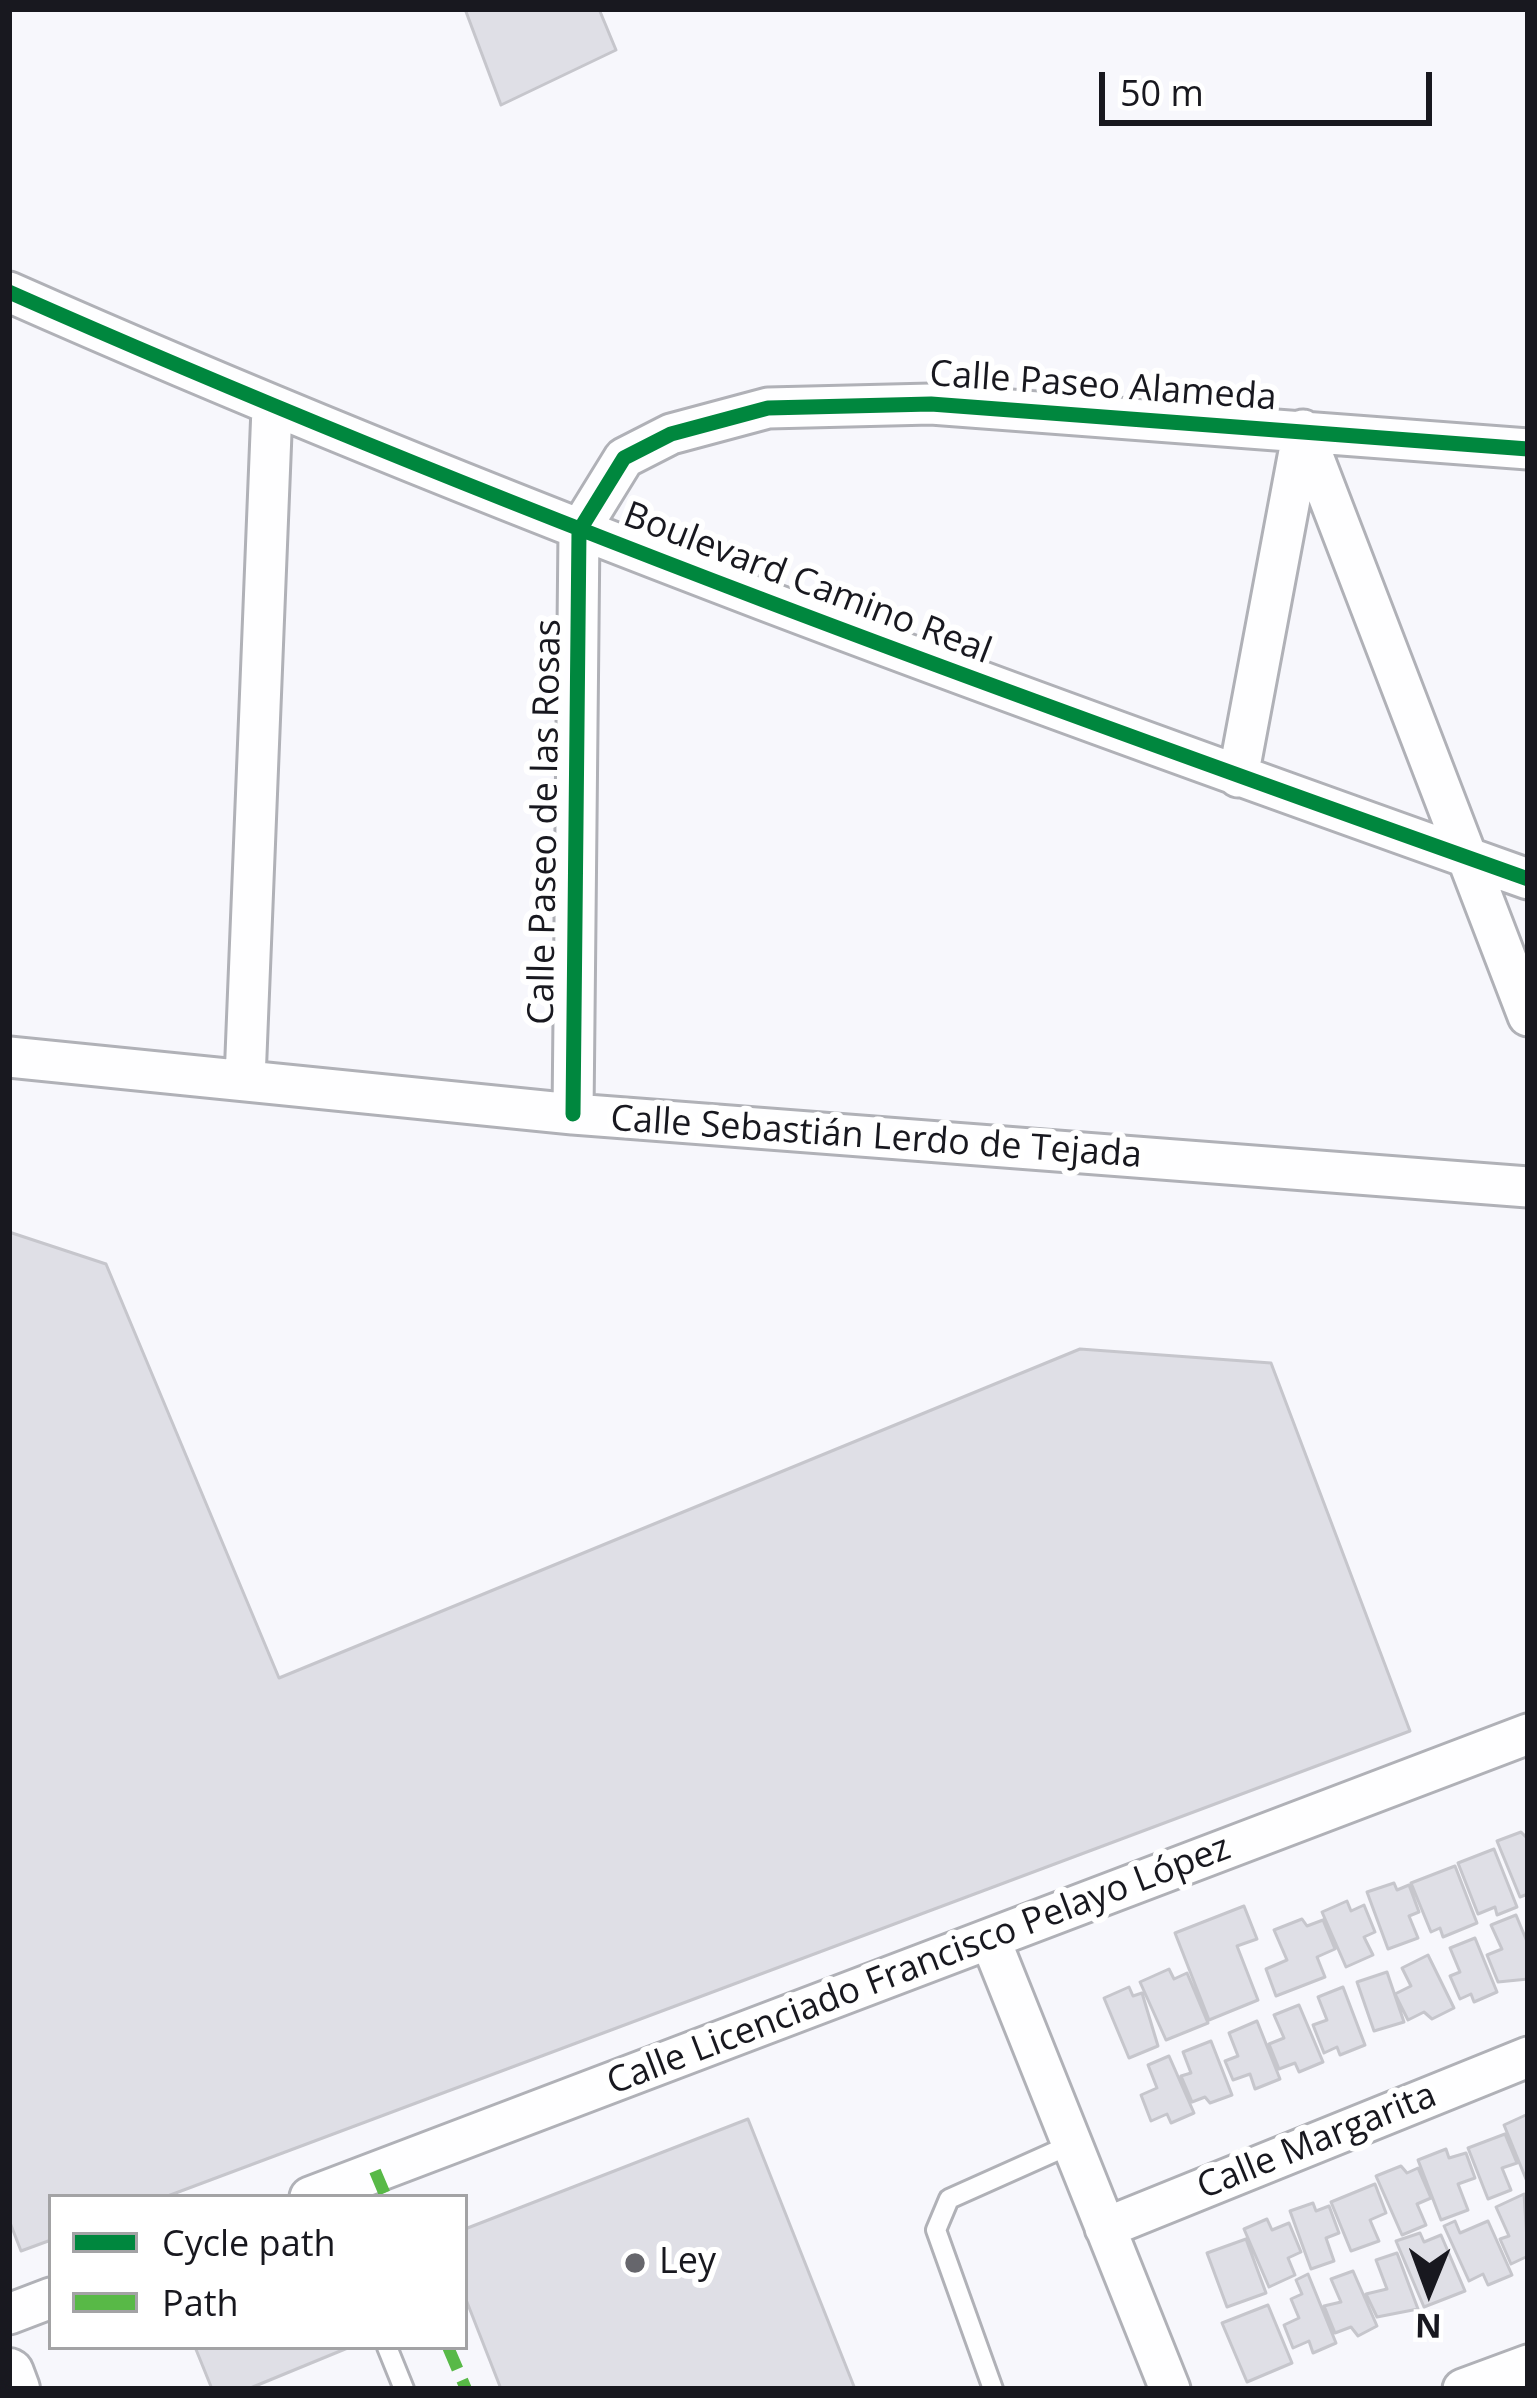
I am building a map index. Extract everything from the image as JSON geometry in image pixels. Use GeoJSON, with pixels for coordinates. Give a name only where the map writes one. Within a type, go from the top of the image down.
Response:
{"type":"FeatureCollection","features":[{"type":"Feature","properties":{"kind":"street","name":"Boulevard Camino Real"},"geometry":{"type":"LineString","coordinates":[[9,292],[272,408],[580,530],[1238,777],[1528,880]]}},
{"type":"Feature","properties":{"kind":"street","name":"Calle Paseo Alameda"},"geometry":{"type":"LineString","coordinates":[[580,530],[625,458],[671,434],[768,408],[931,404],[1528,449]]}},
{"type":"Feature","properties":{"kind":"street"},"geometry":{"type":"LineString","coordinates":[[244,1080],[272,408]]}},
{"type":"Feature","properties":{"kind":"street"},"geometry":{"type":"LineString","coordinates":[[1238,777],[1303,430]]}},
{"type":"Feature","properties":{"kind":"street"},"geometry":{"type":"LineString","coordinates":[[1303,430],[1528,1016]]}},
{"type":"Feature","properties":{"kind":"street","name":"Calle Paseo de las Rosas"},"geometry":{"type":"LineString","coordinates":[[573,1114],[580,530]]}},
{"type":"Feature","properties":{"kind":"street","name":"Calle Sebastián Lerdo de Tejada"},"geometry":{"type":"LineString","coordinates":[[9,1058],[573,1114],[1528,1187]]}},
{"type":"Feature","properties":{"kind":"street","name":"Calle Licenciado Francisco Pelayo López"},"geometry":{"type":"LineString","coordinates":[[322,2194],[1528,1734]]}},
{"type":"Feature","properties":{"kind":"street"},"geometry":{"type":"LineString","coordinates":[[990,1939],[1170,2389]]}},
{"type":"Feature","properties":{"kind":"street","name":"Calle Margarita"},"geometry":{"type":"LineString","coordinates":[[1106,2228],[1528,2057]]}},
{"type":"Feature","properties":{"kind":"street"},"geometry":{"type":"LineString","coordinates":[[9,2314],[48,2299]]}},
{"type":"Feature","properties":{"kind":"street"},"geometry":{"type":"LineString","coordinates":[[1463,2389],[1528,2365]]}},
{"type":"Feature","properties":{"kind":"street"},"geometry":{"type":"LineString","coordinates":[[9,2373],[15,2389]]}},
{"type":"Feature","properties":{"kind":"lane"},"geometry":{"type":"LineString","coordinates":[[993,2389],[936,2230],[949,2199],[1072,2144]]}},
{"type":"Feature","properties":{"kind":"lane"},"geometry":{"type":"LineString","coordinates":[[388,2350],[404,2389]]}},
{"type":"Feature","properties":{"kind":"building"},"geometry":{"type":"Polygon","coordinates":[[[465,9],[599,9],[616,50],[501,105],[465,9]]]}},
{"type":"Feature","properties":{"kind":"building"},"geometry":{"type":"Polygon","coordinates":[[[9,1232],[106,1264],[279,1678],[1080,1349],[1271,1363],[1410,1731],[173,2194],[48,2194],[48,2241],[21,2251],[9,2220],[9,1232]]]}},
{"type":"Feature","properties":{"kind":"building"},"geometry":{"type":"Polygon","coordinates":[[[1521,1832],[1528,1839],[1528,1894],[1520,1897],[1497,1841],[1521,1832]]]}},
{"type":"Feature","properties":{"kind":"building"},"geometry":{"type":"Polygon","coordinates":[[[1494,1849],[1517,1907],[1497,1915],[1495,1907],[1478,1914],[1458,1863],[1494,1849]]]}},
{"type":"Feature","properties":{"kind":"building"},"geometry":{"type":"Polygon","coordinates":[[[1455,1866],[1477,1923],[1443,1937],[1440,1928],[1431,1932],[1411,1883],[1455,1866]]]}},
{"type":"Feature","properties":{"kind":"building"},"geometry":{"type":"Polygon","coordinates":[[[1394,1883],[1397,1890],[1409,1885],[1419,1912],[1409,1916],[1418,1938],[1388,1949],[1367,1892],[1394,1883]]]}},
{"type":"Feature","properties":{"kind":"building"},"geometry":{"type":"Polygon","coordinates":[[[1347,1901],[1351,1911],[1364,1905],[1375,1932],[1364,1937],[1373,1955],[1346,1967],[1322,1912],[1347,1901]]]}},
{"type":"Feature","properties":{"kind":"building"},"geometry":{"type":"Polygon","coordinates":[[[1244,1906],[1257,1939],[1237,1946],[1258,2000],[1209,2020],[1175,1933],[1244,1906]]]}},
{"type":"Feature","properties":{"kind":"building"},"geometry":{"type":"Polygon","coordinates":[[[1516,1915],[1528,1944],[1528,1979],[1498,1982],[1487,1955],[1502,1949],[1491,1925],[1516,1915]]]}},
{"type":"Feature","properties":{"kind":"building"},"geometry":{"type":"Polygon","coordinates":[[[1302,1919],[1307,1926],[1323,1920],[1335,1949],[1317,1957],[1325,1977],[1276,1996],[1266,1969],[1287,1960],[1274,1930],[1302,1919]]]}},
{"type":"Feature","properties":{"kind":"building"},"geometry":{"type":"Polygon","coordinates":[[[1475,1938],[1497,1992],[1474,2002],[1471,1994],[1460,1999],[1450,1976],[1460,1972],[1450,1948],[1475,1938]]]}},
{"type":"Feature","properties":{"kind":"building"},"geometry":{"type":"Polygon","coordinates":[[[1428,1955],[1454,2008],[1432,2019],[1424,2012],[1408,2020],[1395,1994],[1411,1986],[1402,1968],[1428,1955]]]}},
{"type":"Feature","properties":{"kind":"building"},"geometry":{"type":"Polygon","coordinates":[[[1169,1969],[1174,1979],[1187,1973],[1208,2023],[1166,2040],[1140,1982],[1169,1969]]]}},
{"type":"Feature","properties":{"kind":"building"},"geometry":{"type":"Polygon","coordinates":[[[1387,1972],[1404,2022],[1374,2031],[1357,1982],[1387,1972]]]}},
{"type":"Feature","properties":{"kind":"building"},"geometry":{"type":"Polygon","coordinates":[[[1129,1987],[1133,1996],[1142,1993],[1158,2046],[1129,2058],[1104,1998],[1129,1987]]]}},
{"type":"Feature","properties":{"kind":"building"},"geometry":{"type":"Polygon","coordinates":[[[1343,1987],[1365,2045],[1340,2055],[1337,2047],[1324,2053],[1313,2025],[1327,2020],[1318,1997],[1343,1987]]]}},
{"type":"Feature","properties":{"kind":"building"},"geometry":{"type":"Polygon","coordinates":[[[1299,2005],[1323,2062],[1299,2072],[1295,2063],[1279,2069],[1269,2044],[1284,2038],[1274,2015],[1299,2005]]]}},
{"type":"Feature","properties":{"kind":"building"},"geometry":{"type":"Polygon","coordinates":[[[1257,2021],[1280,2079],[1255,2089],[1250,2074],[1233,2080],[1225,2061],[1238,2056],[1229,2033],[1257,2021]]]}},
{"type":"Feature","properties":{"kind":"building"},"geometry":{"type":"Polygon","coordinates":[[[1211,2041],[1232,2095],[1210,2103],[1205,2097],[1192,2102],[1181,2076],[1191,2073],[1183,2052],[1211,2041]]]}},
{"type":"Feature","properties":{"kind":"building"},"geometry":{"type":"Polygon","coordinates":[[[1169,2056],[1194,2113],[1171,2123],[1167,2114],[1151,2121],[1141,2095],[1157,2088],[1148,2065],[1169,2056]]]}},
{"type":"Feature","properties":{"kind":"building"},"geometry":{"type":"Polygon","coordinates":[[[1528,2114],[1528,2184],[1504,2125],[1528,2114]]]}},
{"type":"Feature","properties":{"kind":"building","name":"Ley"},"geometry":{"type":"Polygon","coordinates":[[[748,2119],[855,2389],[501,2389],[468,2305],[468,2228],[748,2119]]]}},
{"type":"Feature","properties":{"kind":"building"},"geometry":{"type":"Polygon","coordinates":[[[1505,2134],[1517,2163],[1502,2168],[1511,2190],[1488,2199],[1468,2148],[1505,2134]]]}},
{"type":"Feature","properties":{"kind":"building"},"geometry":{"type":"Polygon","coordinates":[[[1446,2149],[1449,2158],[1466,2153],[1475,2178],[1458,2184],[1468,2210],[1441,2220],[1418,2160],[1446,2149]]]}},
{"type":"Feature","properties":{"kind":"building"},"geometry":{"type":"Polygon","coordinates":[[[1401,2166],[1407,2173],[1418,2168],[1431,2198],[1417,2204],[1426,2225],[1402,2235],[1376,2176],[1401,2166]]]}},
{"type":"Feature","properties":{"kind":"building"},"geometry":{"type":"Polygon","coordinates":[[[1375,2184],[1386,2213],[1370,2220],[1379,2241],[1351,2251],[1331,2202],[1375,2184]]]}},
{"type":"Feature","properties":{"kind":"building"},"geometry":{"type":"Polygon","coordinates":[[[1524,2194],[1528,2256],[1511,2264],[1500,2239],[1509,2236],[1496,2207],[1524,2194]]]}},
{"type":"Feature","properties":{"kind":"building"},"geometry":{"type":"Polygon","coordinates":[[[1313,2203],[1316,2211],[1329,2206],[1339,2233],[1326,2238],[1334,2261],[1311,2269],[1290,2211],[1313,2203]]]}},
{"type":"Feature","properties":{"kind":"building"},"geometry":{"type":"Polygon","coordinates":[[[1267,2219],[1272,2230],[1289,2223],[1301,2252],[1288,2258],[1295,2275],[1269,2287],[1244,2229],[1267,2219]]]}},
{"type":"Feature","properties":{"kind":"building"},"geometry":{"type":"Polygon","coordinates":[[[1455,2221],[1460,2233],[1488,2221],[1512,2275],[1488,2285],[1483,2274],[1469,2281],[1444,2226],[1455,2221]]]}},
{"type":"Feature","properties":{"kind":"building"},"geometry":{"type":"Polygon","coordinates":[[[1420,2233],[1424,2242],[1441,2235],[1465,2291],[1424,2307],[1396,2241],[1420,2233]]]}},
{"type":"Feature","properties":{"kind":"building"},"geometry":{"type":"Polygon","coordinates":[[[1246,2239],[1266,2293],[1227,2307],[1207,2253],[1246,2239]]]}},
{"type":"Feature","properties":{"kind":"building"},"geometry":{"type":"Polygon","coordinates":[[[1397,2253],[1418,2309],[1377,2317],[1366,2294],[1387,2289],[1376,2260],[1397,2253]]]}},
{"type":"Feature","properties":{"kind":"building"},"geometry":{"type":"Polygon","coordinates":[[[1353,2271],[1377,2326],[1358,2336],[1351,2327],[1335,2333],[1324,2306],[1341,2302],[1331,2279],[1353,2271]]]}},
{"type":"Feature","properties":{"kind":"building"},"geometry":{"type":"Polygon","coordinates":[[[1308,2274],[1336,2343],[1313,2353],[1309,2341],[1293,2348],[1284,2325],[1299,2318],[1291,2299],[1302,2294],[1296,2280],[1308,2274]]]}},
{"type":"Feature","properties":{"kind":"building"},"geometry":{"type":"Polygon","coordinates":[[[1268,2305],[1292,2363],[1247,2382],[1222,2323],[1268,2305]]]}},
{"type":"Feature","properties":{"kind":"building"},"geometry":{"type":"Polygon","coordinates":[[[196,2350],[343,2350],[248,2389],[212,2389],[196,2350]]]}},
{"type":"Feature","properties":{"kind":"marked path"},"geometry":{"type":"LineString","coordinates":[[375,2171],[385,2194]]}},
{"type":"Feature","properties":{"kind":"marked path"},"geometry":{"type":"LineString","coordinates":[[449,2350],[466,2389]]}},
{"type":"Feature","properties":{"kind":"cycle path"},"geometry":{"type":"LineString","coordinates":[[9,292],[384,451],[763,600],[1528,879]]}},
{"type":"Feature","properties":{"kind":"cycle path"},"geometry":{"type":"LineString","coordinates":[[573,1114],[579,531],[624,458],[671,434],[768,408],[931,404],[1528,449]]}},
{"type":"Feature","properties":{"kind":"place","name":"Ley"},"geometry":{"type":"Point","coordinates":[635,2263]}}]}
